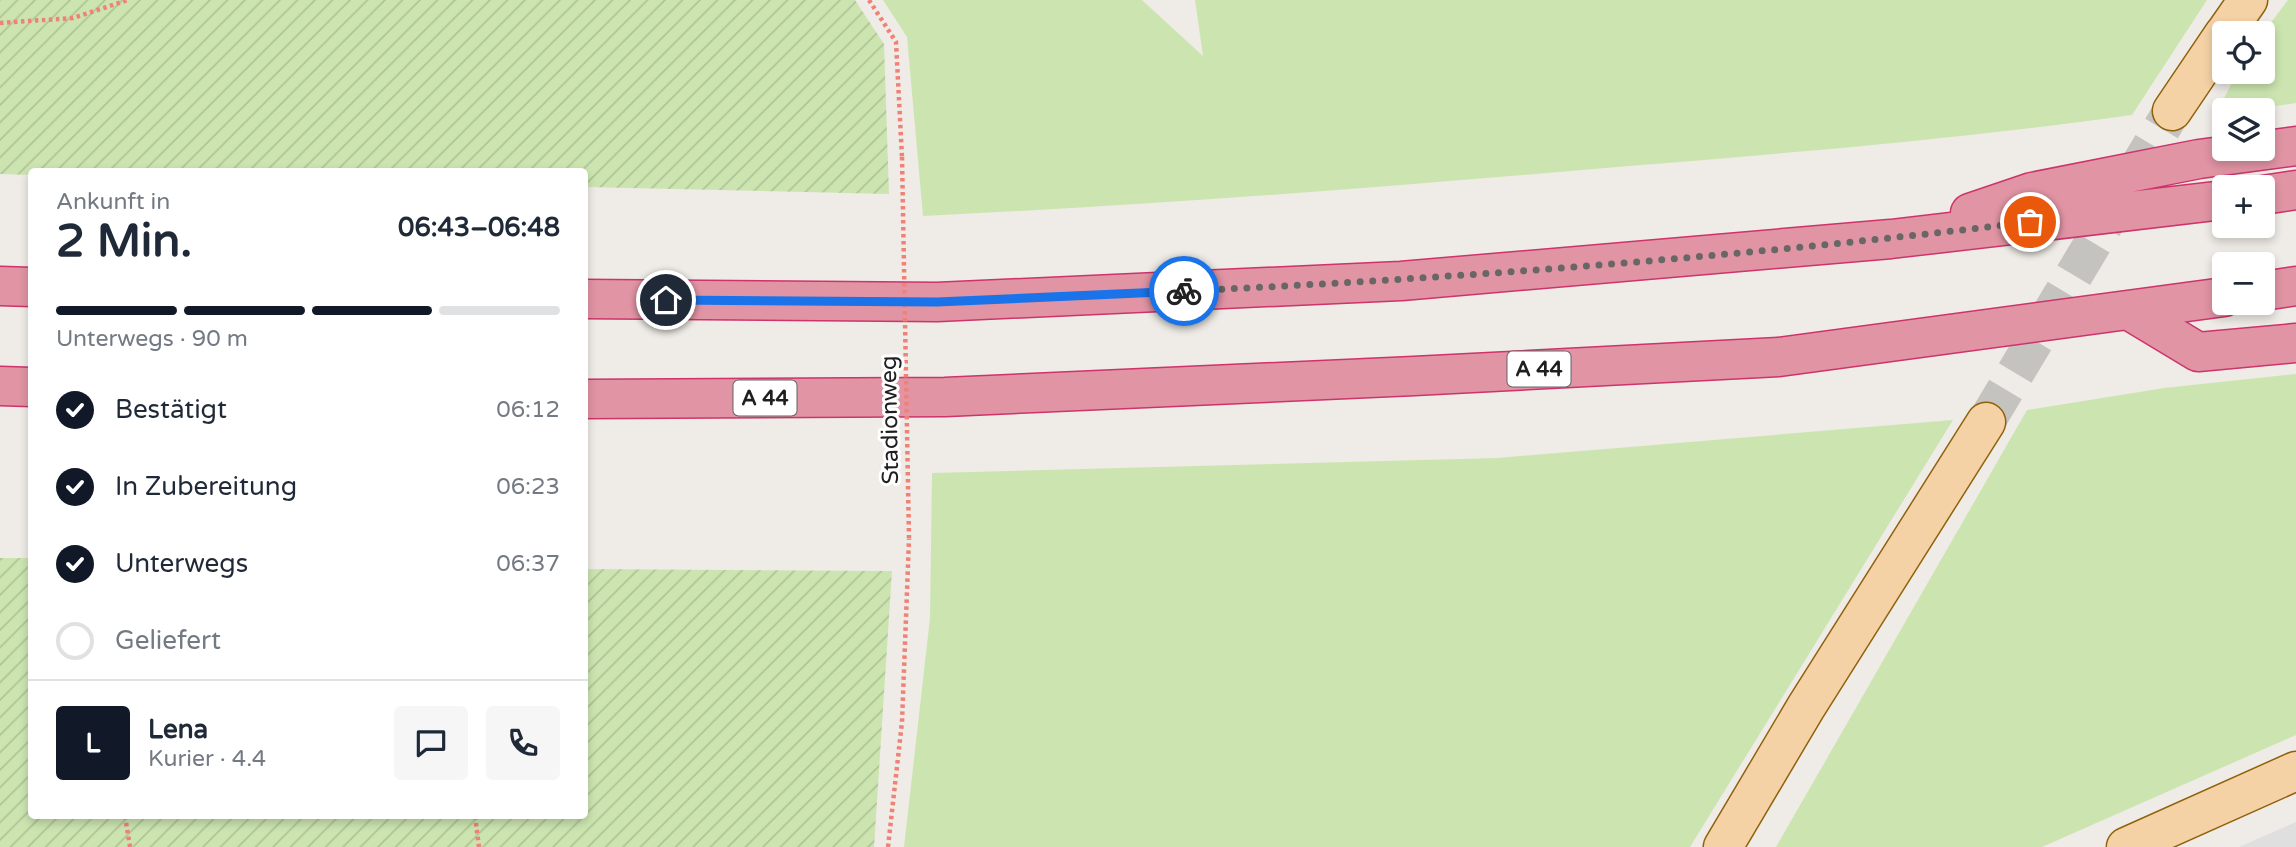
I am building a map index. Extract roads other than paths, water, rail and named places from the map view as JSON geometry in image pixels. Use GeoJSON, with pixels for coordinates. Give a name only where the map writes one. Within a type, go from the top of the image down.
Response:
{"type":"FeatureCollection","features":[{"type":"Feature","properties":{"kind":"highway"},"geometry":{"type":"LineString","coordinates":[[1891,239],[2032,192],[2199,159],[2296,146]]}},
{"type":"Feature","properties":{"kind":"highway"},"geometry":{"type":"LineString","coordinates":[[2275,193],[2296,190]]}},
{"type":"Feature","properties":{"kind":"highway"},"geometry":{"type":"LineString","coordinates":[[588,299],[937,302],[1414,280],[1891,239],[2212,201]]}},
{"type":"Feature","properties":{"kind":"highway"},"geometry":{"type":"LineString","coordinates":[[0,286],[28,287]]}},
{"type":"Feature","properties":{"kind":"highway"},"geometry":{"type":"LineString","coordinates":[[2275,289],[2296,286]]}},
{"type":"Feature","properties":{"kind":"highway","name":"A 44"},"geometry":{"type":"LineString","coordinates":[[588,399],[945,397],[1779,357],[2212,299]]}},
{"type":"Feature","properties":{"kind":"highway"},"geometry":{"type":"LineString","coordinates":[[2130,311],[2198,352],[2296,344]]}},
{"type":"Feature","properties":{"kind":"highway"},"geometry":{"type":"LineString","coordinates":[[0,386],[28,387]]}},
{"type":"Feature","properties":{"kind":"main road"},"geometry":{"type":"LineString","coordinates":[[2233,21],[2248,0]]}},
{"type":"Feature","properties":{"kind":"main road"},"geometry":{"type":"LineString","coordinates":[[2172,111],[2212,52]]}},
{"type":"Feature","properties":{"kind":"main road"},"geometry":{"type":"LineString","coordinates":[[1724,847],[1806,707],[1986,422]]}},
{"type":"Feature","properties":{"kind":"main road"},"geometry":{"type":"LineString","coordinates":[[2126,847],[2296,771]]}},
{"type":"Feature","properties":{"kind":"tunnel"},"geometry":{"type":"LineString","coordinates":[[1986,422],[2172,111]]}}]}
